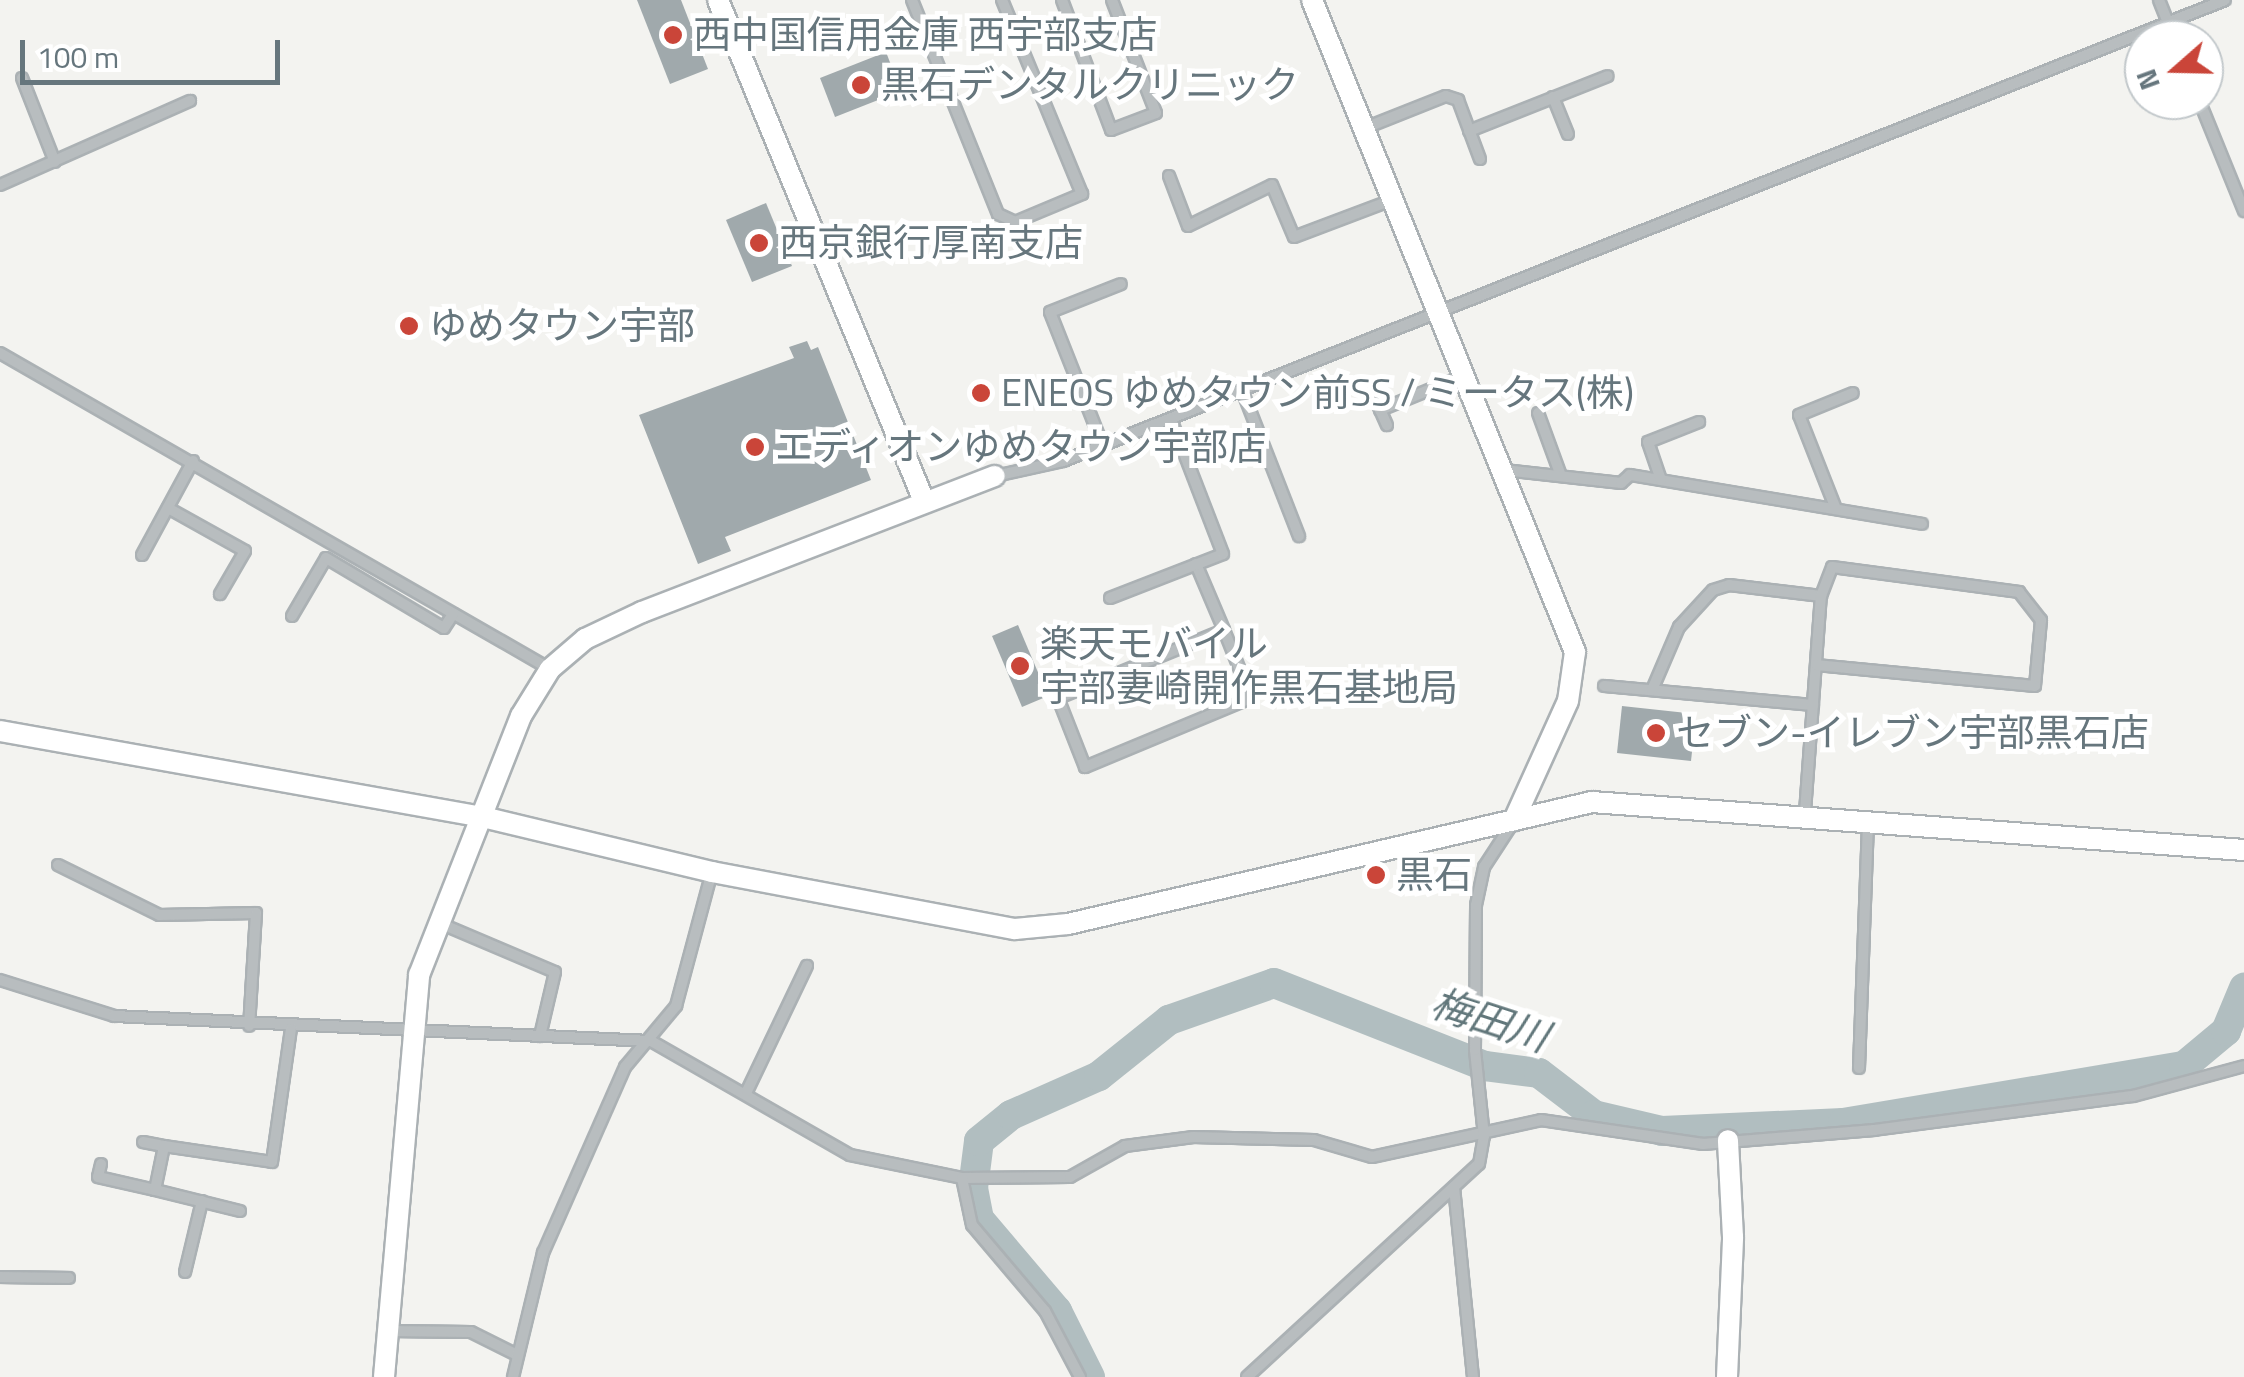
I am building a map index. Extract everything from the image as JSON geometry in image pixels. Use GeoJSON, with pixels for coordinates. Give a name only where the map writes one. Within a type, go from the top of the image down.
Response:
{"type":"FeatureCollection","features":[{"type":"Feature","properties":{"kind":"street"},"geometry":{"type":"LineString","coordinates":[[718,0],[924,501]]}},
{"type":"Feature","properties":{"kind":"street"},"geometry":{"type":"LineString","coordinates":[[912,0],[998,214],[1015,222],[1082,194],[1002,0]]}},
{"type":"Feature","properties":{"kind":"street"},"geometry":{"type":"LineString","coordinates":[[1062,0],[1111,130],[1156,113],[1112,0]]}},
{"type":"Feature","properties":{"kind":"street"},"geometry":{"type":"LineString","coordinates":[[1246,1377],[1478,1164],[1484,1136],[1475,1050],[1476,905],[1484,867],[1514,820],[1568,701],[1575,652],[1312,0]]}},
{"type":"Feature","properties":{"kind":"street"},"geometry":{"type":"LineString","coordinates":[[2173,20],[2225,0]]}},
{"type":"Feature","properties":{"kind":"street"},"geometry":{"type":"LineString","coordinates":[[384,1377],[411,1032],[435,921],[521,716],[550,669],[602,630],[924,501],[995,476],[1103,446],[2124,39]]}},
{"type":"Feature","properties":{"kind":"street"},"geometry":{"type":"LineString","coordinates":[[1469,131],[1608,76]]}},
{"type":"Feature","properties":{"kind":"street"},"geometry":{"type":"LineString","coordinates":[[22,78],[56,162]]}},
{"type":"Feature","properties":{"kind":"street"},"geometry":{"type":"LineString","coordinates":[[1364,128],[1446,96],[1458,100],[1480,158]]}},
{"type":"Feature","properties":{"kind":"street"},"geometry":{"type":"LineString","coordinates":[[1553,98],[1568,134]]}},
{"type":"Feature","properties":{"kind":"street"},"geometry":{"type":"LineString","coordinates":[[0,185],[190,101]]}},
{"type":"Feature","properties":{"kind":"street"},"geometry":{"type":"LineString","coordinates":[[2208,120],[2244,210]]}},
{"type":"Feature","properties":{"kind":"street"},"geometry":{"type":"LineString","coordinates":[[1169,176],[1188,226],[1272,185],[1294,238],[1393,199]]}},
{"type":"Feature","properties":{"kind":"street"},"geometry":{"type":"LineString","coordinates":[[1103,446],[1050,312],[1121,284]]}},
{"type":"Feature","properties":{"kind":"street"},"geometry":{"type":"LineString","coordinates":[[0,352],[550,669]]}},
{"type":"Feature","properties":{"kind":"street"},"geometry":{"type":"LineString","coordinates":[[1380,410],[1464,375]]}},
{"type":"Feature","properties":{"kind":"street"},"geometry":{"type":"LineString","coordinates":[[1242,390],[1299,536]]}},
{"type":"Feature","properties":{"kind":"street"},"geometry":{"type":"LineString","coordinates":[[1836,509],[1800,415],[1853,393]]}},
{"type":"Feature","properties":{"kind":"street"},"geometry":{"type":"LineString","coordinates":[[1374,396],[1387,425]]}},
{"type":"Feature","properties":{"kind":"street"},"geometry":{"type":"LineString","coordinates":[[1538,413],[1561,476]]}},
{"type":"Feature","properties":{"kind":"street"},"geometry":{"type":"LineString","coordinates":[[1110,598],[1223,554],[1171,419]]}},
{"type":"Feature","properties":{"kind":"street"},"geometry":{"type":"LineString","coordinates":[[1662,480],[1648,442],[1699,422]]}},
{"type":"Feature","properties":{"kind":"street"},"geometry":{"type":"LineString","coordinates":[[142,555],[193,461]]}},
{"type":"Feature","properties":{"kind":"street"},"geometry":{"type":"LineString","coordinates":[[1504,470],[1662,480],[1922,524]]}},
{"type":"Feature","properties":{"kind":"street"},"geometry":{"type":"LineString","coordinates":[[168,508],[245,551],[220,594]]}},
{"type":"Feature","properties":{"kind":"street"},"geometry":{"type":"LineString","coordinates":[[292,616],[326,558],[444,628],[454,614]]}},
{"type":"Feature","properties":{"kind":"street"},"geometry":{"type":"LineString","coordinates":[[1196,564],[1224,630],[1251,698],[1085,767],[1058,698],[1224,630]]}},
{"type":"Feature","properties":{"kind":"street"},"geometry":{"type":"LineString","coordinates":[[1804,812],[1821,596],[1825,575],[1844,564],[2019,592],[2036,605],[2040,636],[2036,686],[1816,666]]}},
{"type":"Feature","properties":{"kind":"street"},"geometry":{"type":"LineString","coordinates":[[1652,690],[1686,615],[1713,590],[1729,585],[1821,596]]}},
{"type":"Feature","properties":{"kind":"street"},"geometry":{"type":"LineString","coordinates":[[1604,686],[1813,705]]}},
{"type":"Feature","properties":{"kind":"street"},"geometry":{"type":"LineString","coordinates":[[0,731],[479,816],[712,872],[1016,929],[1068,924],[1614,800],[1804,812],[2244,850]]}},
{"type":"Feature","properties":{"kind":"street"},"geometry":{"type":"LineString","coordinates":[[1859,1068],[1868,818]]}},
{"type":"Feature","properties":{"kind":"street"},"geometry":{"type":"LineString","coordinates":[[58,865],[160,914],[256,912],[249,1026]]}},
{"type":"Feature","properties":{"kind":"street"},"geometry":{"type":"LineString","coordinates":[[513,1377],[560,1212],[625,1067],[651,1041],[688,977],[712,872]]}},
{"type":"Feature","properties":{"kind":"street"},"geometry":{"type":"LineString","coordinates":[[435,921],[555,972],[540,1036]]}},
{"type":"Feature","properties":{"kind":"street"},"geometry":{"type":"LineString","coordinates":[[747,1091],[807,966]]}},
{"type":"Feature","properties":{"kind":"street"},"geometry":{"type":"LineString","coordinates":[[0,980],[114,1016],[291,1029],[651,1041],[747,1091],[850,1155],[970,1178],[1070,1177],[1126,1146],[1193,1137],[1314,1140],[1372,1158],[1484,1136],[1541,1120],[1666,1142],[1728,1140],[2133,1096],[2244,1066]]}},
{"type":"Feature","properties":{"kind":"street"},"geometry":{"type":"LineString","coordinates":[[143,1142],[272,1162],[291,1029]]}},
{"type":"Feature","properties":{"kind":"street"},"geometry":{"type":"LineString","coordinates":[[1727,1377],[1734,1237],[1728,1140]]}},
{"type":"Feature","properties":{"kind":"street"},"geometry":{"type":"LineString","coordinates":[[154,1190],[164,1146]]}},
{"type":"Feature","properties":{"kind":"street"},"geometry":{"type":"LineString","coordinates":[[101,1164],[98,1177],[240,1210]]}},
{"type":"Feature","properties":{"kind":"street"},"geometry":{"type":"LineString","coordinates":[[970,1178],[972,1224],[1045,1311],[1080,1377]]}},
{"type":"Feature","properties":{"kind":"street"},"geometry":{"type":"LineString","coordinates":[[1454,1186],[1472,1377]]}},
{"type":"Feature","properties":{"kind":"street"},"geometry":{"type":"LineString","coordinates":[[185,1272],[202,1202]]}},
{"type":"Feature","properties":{"kind":"street"},"geometry":{"type":"LineString","coordinates":[[0,1278],[69,1278]]}},
{"type":"Feature","properties":{"kind":"street"},"geometry":{"type":"LineString","coordinates":[[388,1331],[471,1332],[517,1355]]}},
{"type":"Feature","properties":{"kind":"building","name":"西中国信用金庫 西宇部支店"},"geometry":{"type":"Polygon","coordinates":[[[637,0],[681,0],[708,69],[670,84],[637,0]]]}},
{"type":"Feature","properties":{"kind":"building","name":"黒石デンタルクリニック"},"geometry":{"type":"Polygon","coordinates":[[[886,52],[901,91],[835,117],[820,78],[886,52]]]}},
{"type":"Feature","properties":{"kind":"building","name":"西京銀行厚南支店"},"geometry":{"type":"Polygon","coordinates":[[[766,203],[792,266],[752,282],[726,220],[766,203]]]}},
{"type":"Feature","properties":{"kind":"building","name":"エディオンゆめタウン宇部店"},"geometry":{"type":"Polygon","coordinates":[[[807,341],[811,350],[818,347],[871,480],[725,537],[731,551],[698,564],[639,415],[794,358],[789,347],[807,341]]]}},
{"type":"Feature","properties":{"kind":"building","name":"楽天モバイル 宇部妻崎開作黒石基地局"},"geometry":{"type":"Polygon","coordinates":[[[1018,625],[1048,696],[1022,707],[992,636],[1018,625]]]}},
{"type":"Feature","properties":{"kind":"building","name":"セブン-イレブン宇部黒石店"},"geometry":{"type":"Polygon","coordinates":[[[1622,706],[1696,714],[1691,761],[1617,753],[1622,706]]]}},
{"type":"Feature","properties":{"kind":"waterway","name":"梅田川"},"geometry":{"type":"LineString","coordinates":[[1090,1377],[1057,1311],[979,1219],[973,1188],[979,1141],[1011,1115],[1099,1076],[1169,1020],[1274,983],[1485,1066],[1539,1073],[1594,1115],[1662,1131],[1843,1123],[2184,1066],[2226,1031],[2244,988]]}},
{"type":"Feature","properties":{"kind":"place","name":"西中国信用金庫 西宇部支店"},"geometry":{"type":"Point","coordinates":[673,35]}},
{"type":"Feature","properties":{"kind":"place","name":"黒石デンタルクリニック"},"geometry":{"type":"Point","coordinates":[861,85]}},
{"type":"Feature","properties":{"kind":"place","name":"西京銀行厚南支店"},"geometry":{"type":"Point","coordinates":[759,243]}},
{"type":"Feature","properties":{"kind":"place","name":"ゆめタウン宇部"},"geometry":{"type":"Point","coordinates":[409,326]}},
{"type":"Feature","properties":{"kind":"place","name":"ENEOS ゆめタウン前SS / ミータス(株)"},"geometry":{"type":"Point","coordinates":[981,393]}},
{"type":"Feature","properties":{"kind":"place","name":"エディオンゆめタウン宇部店"},"geometry":{"type":"Point","coordinates":[755,447]}},
{"type":"Feature","properties":{"kind":"place","name":"楽天モバイル 宇部妻崎開作黒石基地局"},"geometry":{"type":"Point","coordinates":[1020,666]}},
{"type":"Feature","properties":{"kind":"place","name":"セブン-イレブン宇部黒石店"},"geometry":{"type":"Point","coordinates":[1656,733]}},
{"type":"Feature","properties":{"kind":"place","name":"黒石"},"geometry":{"type":"Point","coordinates":[1376,875]}}]}
